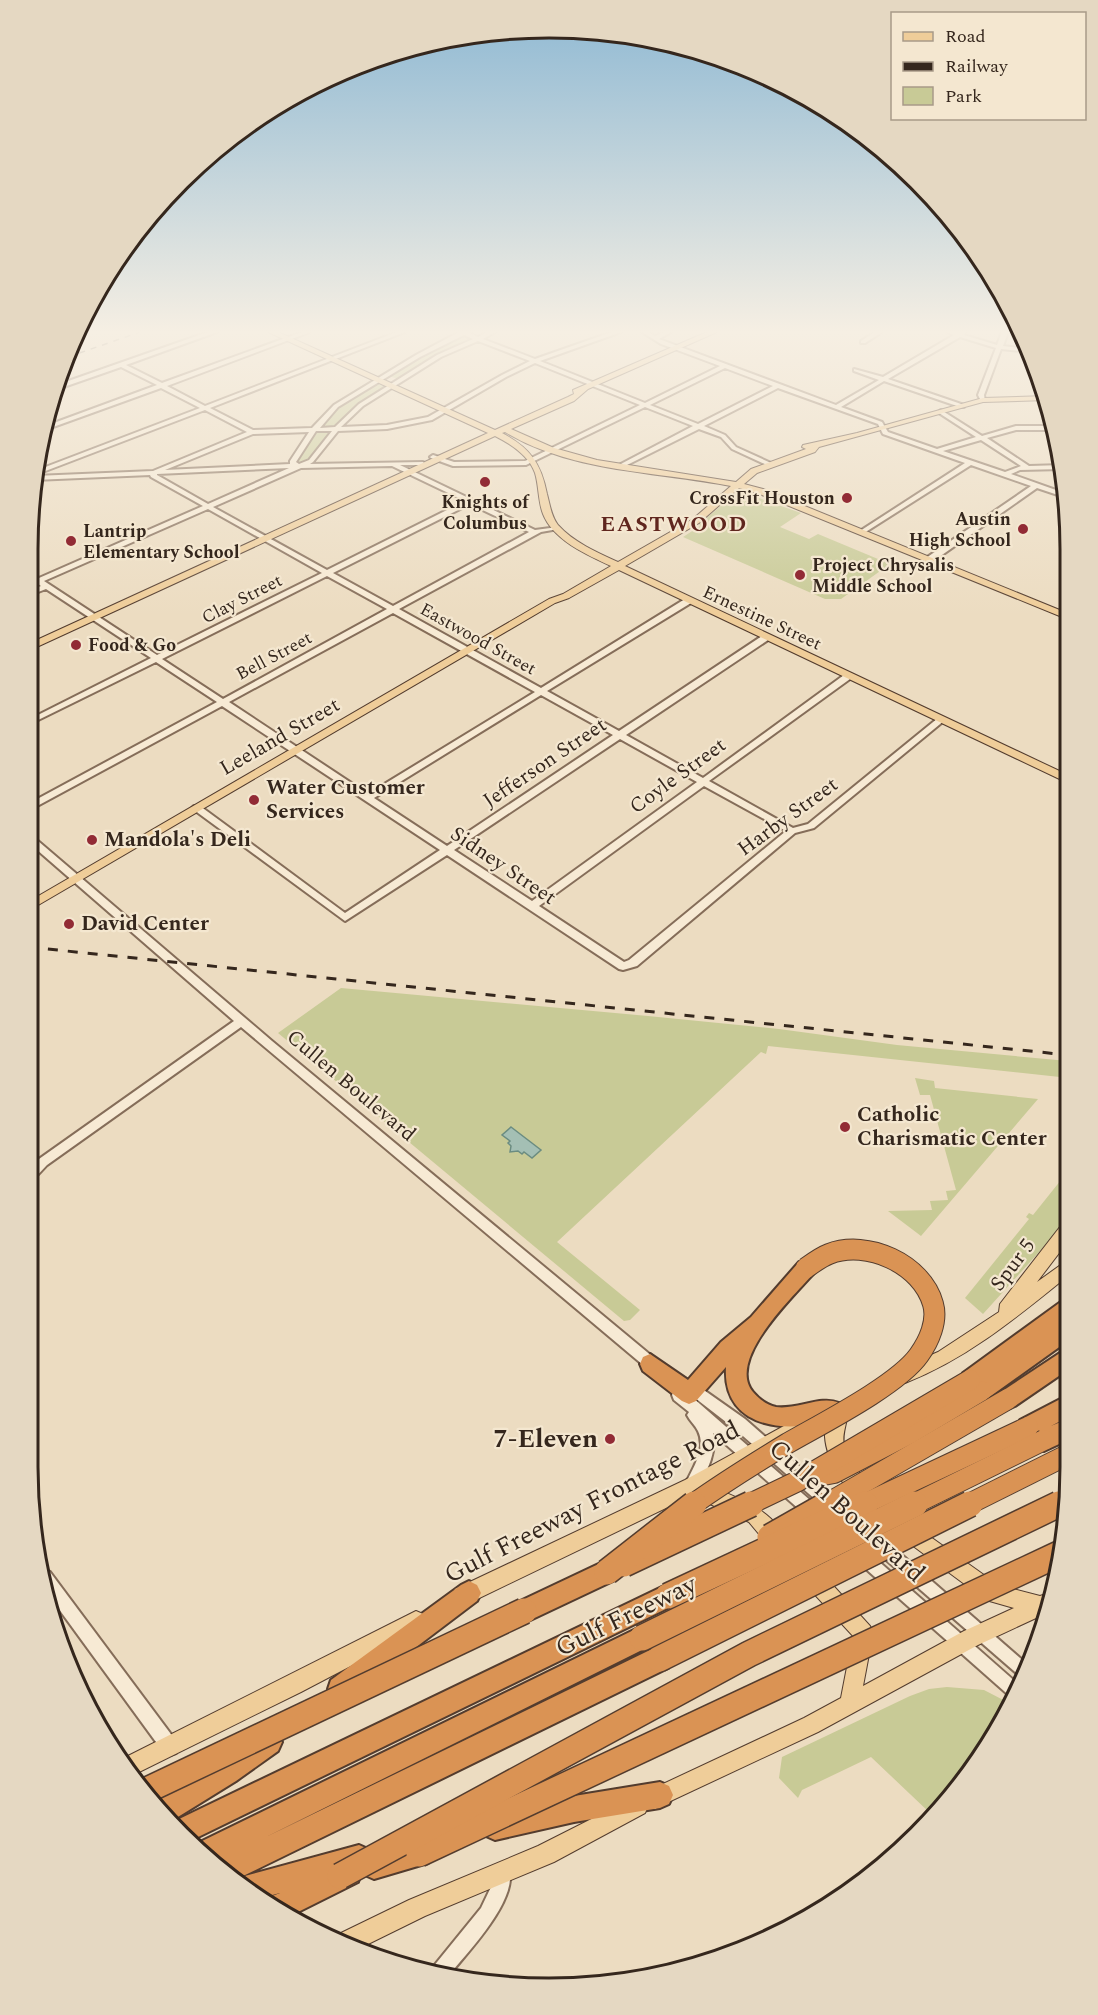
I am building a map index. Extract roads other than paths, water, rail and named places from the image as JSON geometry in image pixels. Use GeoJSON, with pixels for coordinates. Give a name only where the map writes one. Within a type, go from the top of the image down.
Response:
{"type":"FeatureCollection","features":[{"type":"Feature","properties":{"kind":"highway"},"geometry":{"type":"LineString","coordinates":[[607,1572],[662,1528],[771,1454],[855,1404],[906,1369],[921,1354],[932,1335],[935,1321],[932,1303],[921,1281],[907,1265],[893,1257],[886,1254],[848,1251],[832,1253],[806,1268],[758,1324],[728,1349],[689,1394],[652,1369]]}},
{"type":"Feature","properties":{"kind":"highway"},"geometry":{"type":"LineString","coordinates":[[152,1788],[798,1481],[834,1473],[909,1434],[975,1385],[1060,1314]]}},
{"type":"Feature","properties":{"kind":"highway"},"geometry":{"type":"LineString","coordinates":[[758,1324],[736,1365],[737,1384],[747,1401],[774,1417],[788,1417],[839,1406]]}},
{"type":"Feature","properties":{"kind":"highway"},"geometry":{"type":"LineString","coordinates":[[975,1385],[1060,1334]]}},
{"type":"Feature","properties":{"kind":"highway"},"geometry":{"type":"LineString","coordinates":[[668,1596],[1008,1398],[1060,1364]]}},
{"type":"Feature","properties":{"kind":"highway","name":"Gulf Freeway"},"geometry":{"type":"LineString","coordinates":[[211,1850],[642,1638],[1036,1433],[1060,1413]]}},
{"type":"Feature","properties":{"kind":"highway","name":"Gulf Freeway"},"geometry":{"type":"LineString","coordinates":[[187,1828],[668,1596],[1036,1433],[1060,1429]]}},
{"type":"Feature","properties":{"kind":"highway"},"geometry":{"type":"LineString","coordinates":[[232,1867],[659,1659],[1060,1459]]}},
{"type":"Feature","properties":{"kind":"highway"},"geometry":{"type":"LineString","coordinates":[[285,1904],[749,1654],[1059,1504]]}},
{"type":"Feature","properties":{"kind":"highway"},"geometry":{"type":"LineString","coordinates":[[340,1876],[419,1854],[1052,1557]]}},
{"type":"Feature","properties":{"kind":"highway"},"geometry":{"type":"LineString","coordinates":[[169,1808],[227,1772],[469,1593]]}},
{"type":"Feature","properties":{"kind":"highway"},"geometry":{"type":"LineString","coordinates":[[257,1885],[347,1860],[551,1814],[660,1795]]}},
{"type":"Feature","properties":{"kind":"main road"},"geometry":{"type":"LineString","coordinates":[[487,426],[552,450],[619,467],[733,483],[781,498],[1060,613]]}},
{"type":"Feature","properties":{"kind":"main road"},"geometry":{"type":"LineString","coordinates":[[38,643],[506,426]]}},
{"type":"Feature","properties":{"kind":"main road","name":"Leeland Street"},"geometry":{"type":"LineString","coordinates":[[38,901],[467,650],[552,601],[566,596],[681,525],[733,483],[765,463],[890,426]]}},
{"type":"Feature","properties":{"kind":"main road","name":"Ernestine Street"},"geometry":{"type":"LineString","coordinates":[[496,430],[518,446],[532,461],[539,472],[547,514],[556,528],[585,550],[765,638],[1060,776]]}},
{"type":"Feature","properties":{"kind":"main road"},"geometry":{"type":"LineString","coordinates":[[410,471],[421,463],[436,459]]}},
{"type":"Feature","properties":{"kind":"main road","name":"Spur 5"},"geometry":{"type":"LineString","coordinates":[[992,1328],[1060,1240]]}},
{"type":"Feature","properties":{"kind":"main road","name":"Gulf Freeway Frontage Road"},"geometry":{"type":"LineString","coordinates":[[134,1764],[469,1593],[691,1486],[839,1406],[944,1358],[992,1328],[1060,1273]]}},
{"type":"Feature","properties":{"kind":"main road"},"geometry":{"type":"LineString","coordinates":[[839,1406],[833,1442],[842,1467],[871,1503],[993,1593],[1042,1602]]}},
{"type":"Feature","properties":{"kind":"main road"},"geometry":{"type":"LineString","coordinates":[[691,1486],[755,1515],[863,1633],[850,1703]]}},
{"type":"Feature","properties":{"kind":"main road"},"geometry":{"type":"LineString","coordinates":[[353,1939],[417,1908],[546,1854],[660,1795],[811,1725],[981,1633],[1041,1606]]}},
{"type":"Feature","properties":{"kind":"street"},"geometry":{"type":"LineString","coordinates":[[44,470],[159,426]]}},
{"type":"Feature","properties":{"kind":"street"},"geometry":{"type":"LineString","coordinates":[[241,426],[252,432]]}},
{"type":"Feature","properties":{"kind":"street"},"geometry":{"type":"LineString","coordinates":[[298,465],[293,461],[318,426]]}},
{"type":"Feature","properties":{"kind":"street"},"geometry":{"type":"LineString","coordinates":[[38,586],[311,461],[339,426]]}},
{"type":"Feature","properties":{"kind":"street"},"geometry":{"type":"LineString","coordinates":[[155,472],[252,432],[399,426]]}},
{"type":"Feature","properties":{"kind":"street"},"geometry":{"type":"LineString","coordinates":[[436,459],[453,464],[506,465],[532,461],[602,426]]}},
{"type":"Feature","properties":{"kind":"street"},"geometry":{"type":"LineString","coordinates":[[698,426],[723,436],[734,448],[765,463]]}},
{"type":"Feature","properties":{"kind":"street"},"geometry":{"type":"LineString","coordinates":[[619,467],[698,426]]}},
{"type":"Feature","properties":{"kind":"street"},"geometry":{"type":"LineString","coordinates":[[963,426],[1026,467]]}},
{"type":"Feature","properties":{"kind":"street"},"geometry":{"type":"LineString","coordinates":[[883,428],[885,433],[1057,492]]}},
{"type":"Feature","properties":{"kind":"street"},"geometry":{"type":"LineString","coordinates":[[935,451],[1016,428],[1046,428]]}},
{"type":"Feature","properties":{"kind":"street"},"geometry":{"type":"LineString","coordinates":[[43,477],[298,465],[421,463]]}},
{"type":"Feature","properties":{"kind":"street"},"geometry":{"type":"LineString","coordinates":[[862,532],[969,463]]}},
{"type":"Feature","properties":{"kind":"street"},"geometry":{"type":"LineString","coordinates":[[393,464],[536,533]]}},
{"type":"Feature","properties":{"kind":"street"},"geometry":{"type":"LineString","coordinates":[[1005,475],[1026,467],[1054,467]]}},
{"type":"Feature","properties":{"kind":"street"},"geometry":{"type":"LineString","coordinates":[[44,471],[51,476]]}},
{"type":"Feature","properties":{"kind":"street","name":"Eastwood Street"},"geometry":{"type":"LineString","coordinates":[[155,472],[153,476],[155,478],[792,831]]}},
{"type":"Feature","properties":{"kind":"street"},"geometry":{"type":"LineString","coordinates":[[929,560],[1036,485]]}},
{"type":"Feature","properties":{"kind":"street","name":"Clay Street"},"geometry":{"type":"LineString","coordinates":[[38,718],[470,501]]}},
{"type":"Feature","properties":{"kind":"street","name":"Bell Street"},"geometry":{"type":"LineString","coordinates":[[38,803],[536,533],[556,528]]}},
{"type":"Feature","properties":{"kind":"street","name":"Sidney Street"},"geometry":{"type":"LineString","coordinates":[[38,580],[616,963],[628,966]]}},
{"type":"Feature","properties":{"kind":"street"},"geometry":{"type":"LineString","coordinates":[[368,798],[688,601]]}},
{"type":"Feature","properties":{"kind":"street","name":"Jefferson Street"},"geometry":{"type":"LineString","coordinates":[[197,808],[345,918],[765,638]]}},
{"type":"Feature","properties":{"kind":"street","name":"Coyle Street"},"geometry":{"type":"LineString","coordinates":[[531,907],[847,676]]}},
{"type":"Feature","properties":{"kind":"street","name":"Harby Street"},"geometry":{"type":"LineString","coordinates":[[628,966],[792,831],[811,825],[941,720]]}},
{"type":"Feature","properties":{"kind":"street","name":"Cullen Boulevard"},"geometry":{"type":"LineString","coordinates":[[38,845],[241,1021],[652,1369],[981,1633],[1020,1667]]}},
{"type":"Feature","properties":{"kind":"street"},"geometry":{"type":"LineString","coordinates":[[38,1167],[241,1021]]}},
{"type":"Feature","properties":{"kind":"street"},"geometry":{"type":"LineString","coordinates":[[652,1369],[703,1424],[707,1435],[708,1448],[691,1486]]}},
{"type":"Feature","properties":{"kind":"street","name":"Cullen Boulevard"},"geometry":{"type":"LineString","coordinates":[[693,1389],[740,1424],[755,1450],[961,1644],[1010,1687]]}},
{"type":"Feature","properties":{"kind":"street"},"geometry":{"type":"LineString","coordinates":[[52,1586],[170,1747]]}},
{"type":"Feature","properties":{"kind":"street"},"geometry":{"type":"LineString","coordinates":[[444,1967],[494,1904],[501,1887],[502,1873]]}},
{"type":"Feature","properties":{"kind":"railway"},"geometry":{"type":"LineString","coordinates":[[38,948],[1060,1054]]}},
{"type":"Feature","properties":{"kind":"place","name":"Knights of Columbus"},"geometry":{"type":"Point","coordinates":[485,482]}},
{"type":"Feature","properties":{"kind":"place","name":"CrossFit Houston"},"geometry":{"type":"Point","coordinates":[847,498]}},
{"type":"Feature","properties":{"kind":"place","name":"Austin High School"},"geometry":{"type":"Point","coordinates":[1023,529]}},
{"type":"Feature","properties":{"kind":"place","name":"Lantrip Elementary School"},"geometry":{"type":"Point","coordinates":[71,541]}},
{"type":"Feature","properties":{"kind":"place","name":"Project Chrysalis Middle School"},"geometry":{"type":"Point","coordinates":[800,575]}},
{"type":"Feature","properties":{"kind":"place","name":"Food & Go"},"geometry":{"type":"Point","coordinates":[76,645]}},
{"type":"Feature","properties":{"kind":"place","name":"Water Customer Services"},"geometry":{"type":"Point","coordinates":[254,800]}},
{"type":"Feature","properties":{"kind":"place","name":"Mandola's Deli"},"geometry":{"type":"Point","coordinates":[92,840]}},
{"type":"Feature","properties":{"kind":"place","name":"David Center"},"geometry":{"type":"Point","coordinates":[69,924]}},
{"type":"Feature","properties":{"kind":"place","name":"Catholic Charismatic Center"},"geometry":{"type":"Point","coordinates":[845,1127]}},
{"type":"Feature","properties":{"kind":"place","name":"7-Eleven"},"geometry":{"type":"Point","coordinates":[610,1439]}},
{"type":"Feature","properties":{"kind":"district","name":"EASTWOOD"},"geometry":{"type":"Point","coordinates":[674,524]}}]}
